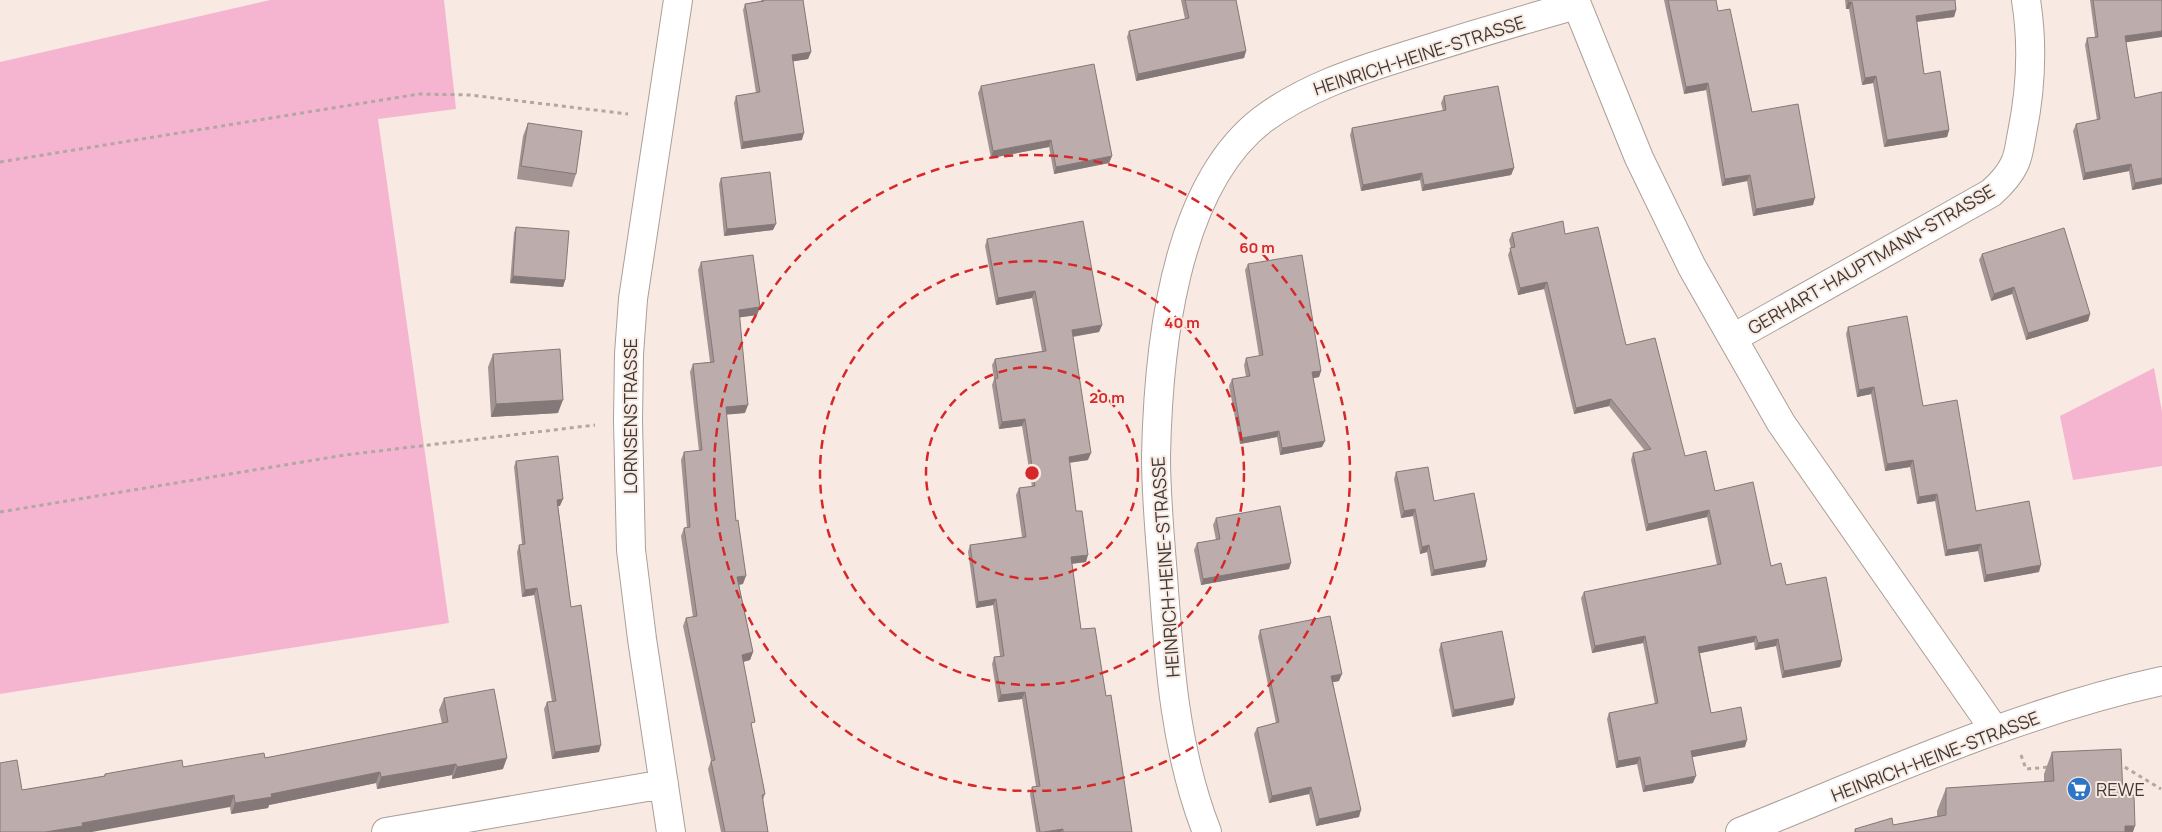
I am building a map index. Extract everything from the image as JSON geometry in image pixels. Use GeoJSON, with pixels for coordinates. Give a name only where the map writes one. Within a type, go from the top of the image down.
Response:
{"type":"FeatureCollection","features":[{"type":"Feature","properties":{"kind":"street","name":"LORNSENSTRASSE"},"geometry":{"type":"LineString","coordinates":[[671,832],[631,550],[628,421],[629,354],[633,299],[678,0]]}},
{"type":"Feature","properties":{"kind":"street","name":"GERHART-HAUPTMANN-STRASSE"},"geometry":{"type":"LineString","coordinates":[[1733,338],[1991,193],[2000,185],[2014,163],[2026,114],[2030,67],[2030,30],[2026,0]]}},
{"type":"Feature","properties":{"kind":"street","name":"GERHART-HAUPTMANN-STRASSE"},"geometry":{"type":"LineString","coordinates":[[1576,2],[1638,158],[1692,268],[1781,423],[1994,729]]}},
{"type":"Feature","properties":{"kind":"street","name":"HEINRICH-HEINE-STRASSE"},"geometry":{"type":"LineString","coordinates":[[1207,832],[1189,775],[1172,679],[1158,513],[1156,457],[1160,390],[1172,295],[1196,212],[1210,182],[1230,153],[1260,122],[1297,96],[1376,65],[1576,2]]}},
{"type":"Feature","properties":{"kind":"street","name":"HEINRICH-HEINE-STRASSE"},"geometry":{"type":"LineString","coordinates":[[1740,832],[1994,729],[2096,698],[2162,681]]}},
{"type":"Feature","properties":{"kind":"street"},"geometry":{"type":"LineString","coordinates":[[386,832],[664,784]]}},
{"type":"Feature","properties":{"kind":"path"},"geometry":{"type":"LineString","coordinates":[[0,162],[419,94],[470,95],[661,118]]}},
{"type":"Feature","properties":{"kind":"path"},"geometry":{"type":"LineString","coordinates":[[0,512],[345,455],[628,421]]}},
{"type":"Feature","properties":{"kind":"path"},"geometry":{"type":"LineString","coordinates":[[1994,729],[2016,740],[2026,769],[2054,767]]}},
{"type":"Feature","properties":{"kind":"path"},"geometry":{"type":"LineString","coordinates":[[2108,764],[2118,763],[2160,789]]}},
{"type":"Feature","properties":{"kind":"shaded area"},"geometry":{"type":"Polygon","coordinates":[[[270,0],[444,0],[456,109],[378,119],[449,623],[0,694],[0,62],[270,0]]]}},
{"type":"Feature","properties":{"kind":"shaded area"},"geometry":{"type":"Polygon","coordinates":[[[2154,368],[2162,412],[2162,466],[2073,480],[2060,416],[2154,368]]]}},
{"type":"Feature","properties":{"kind":"building"},"geometry":{"type":"Polygon","coordinates":[[[764,0],[803,0],[811,52],[792,55],[804,133],[743,142],[736,96],[760,92],[745,4],[764,0]]]}},
{"type":"Feature","properties":{"kind":"building"},"geometry":{"type":"Polygon","coordinates":[[[1185,0],[1236,0],[1246,51],[1138,74],[1129,31],[1189,18],[1185,0]]]}},
{"type":"Feature","properties":{"kind":"building"},"geometry":{"type":"Polygon","coordinates":[[[1668,0],[1716,0],[1718,11],[1730,9],[1752,112],[1798,104],[1815,198],[1756,209],[1750,175],[1725,179],[1708,83],[1686,87],[1668,0]]]}},
{"type":"Feature","properties":{"kind":"building"},"geometry":{"type":"Polygon","coordinates":[[[1848,0],[1955,0],[1956,10],[1916,16],[1924,74],[1940,71],[1949,130],[1887,140],[1876,76],[1865,78],[1852,2],[1848,2],[1848,0]]]}},
{"type":"Feature","properties":{"kind":"building"},"geometry":{"type":"Polygon","coordinates":[[[2093,0],[2162,0],[2162,31],[2125,36],[2135,98],[2162,92],[2162,178],[2135,183],[2131,164],[2085,173],[2076,124],[2100,119],[2087,38],[2098,37],[2093,0]]]}},
{"type":"Feature","properties":{"kind":"building"},"geometry":{"type":"Polygon","coordinates":[[[1094,64],[1112,156],[1056,167],[1051,140],[993,151],[981,86],[1094,64]]]}},
{"type":"Feature","properties":{"kind":"building"},"geometry":{"type":"Polygon","coordinates":[[[1498,86],[1514,168],[1424,185],[1422,173],[1363,185],[1352,128],[1446,110],[1444,96],[1498,86]]]}},
{"type":"Feature","properties":{"kind":"building"},"geometry":{"type":"Polygon","coordinates":[[[528,123],[582,131],[576,174],[521,166],[528,123]]]}},
{"type":"Feature","properties":{"kind":"building"},"geometry":{"type":"Polygon","coordinates":[[[770,172],[776,224],[727,229],[721,178],[770,172]]]}},
{"type":"Feature","properties":{"kind":"building"},"geometry":{"type":"Polygon","coordinates":[[[1083,221],[1102,325],[1072,330],[1091,453],[1069,457],[1076,511],[1082,511],[1088,555],[1071,557],[1081,629],[1095,628],[1106,696],[1111,695],[1132,832],[1063,832],[1063,829],[1040,832],[1032,787],[1040,786],[1025,692],[1001,695],[994,657],[1004,656],[996,599],[978,602],[970,545],[1026,537],[1019,488],[1035,486],[1025,419],[1002,422],[995,379],[998,378],[995,359],[1046,351],[1035,291],[998,298],[987,239],[1083,221]]]}},
{"type":"Feature","properties":{"kind":"building"},"geometry":{"type":"Polygon","coordinates":[[[1563,221],[1565,234],[1598,227],[1626,345],[1655,338],[1685,456],[1706,451],[1715,491],[1753,482],[1771,566],[1781,563],[1786,585],[1826,577],[1842,660],[1784,671],[1778,639],[1758,643],[1756,636],[1698,647],[1711,713],[1741,707],[1747,740],[1691,751],[1696,776],[1645,786],[1640,757],[1618,761],[1609,713],[1658,703],[1645,636],[1595,646],[1584,592],[1721,564],[1709,510],[1648,524],[1633,453],[1651,449],[1611,399],[1576,408],[1547,282],[1520,288],[1510,248],[1515,247],[1512,233],[1563,221]]]}},
{"type":"Feature","properties":{"kind":"building"},"geometry":{"type":"Polygon","coordinates":[[[516,227],[569,231],[565,280],[513,276],[516,227]]]}},
{"type":"Feature","properties":{"kind":"building"},"geometry":{"type":"Polygon","coordinates":[[[2064,228],[2090,314],[2028,333],[2014,287],[1994,294],[1982,254],[2064,228]]]}},
{"type":"Feature","properties":{"kind":"building"},"geometry":{"type":"Polygon","coordinates":[[[753,255],[760,307],[739,310],[748,405],[726,407],[736,521],[738,520],[746,576],[737,577],[753,652],[742,655],[755,722],[751,723],[765,794],[762,795],[768,832],[725,832],[711,761],[715,760],[686,618],[697,616],[684,528],[690,527],[684,452],[702,450],[693,364],[714,362],[701,262],[753,255]]]}},
{"type":"Feature","properties":{"kind":"building"},"geometry":{"type":"Polygon","coordinates":[[[1302,255],[1321,371],[1312,372],[1325,441],[1282,448],[1279,431],[1242,438],[1232,379],[1250,376],[1246,358],[1263,355],[1248,264],[1302,255]]]}},
{"type":"Feature","properties":{"kind":"building"},"geometry":{"type":"Polygon","coordinates":[[[1907,316],[1923,406],[1957,400],[1976,511],[2029,501],[2041,565],[1986,575],[1981,544],[1947,550],[1937,494],[1919,497],[1913,460],[1887,464],[1874,387],[1859,390],[1848,327],[1907,316]]]}},
{"type":"Feature","properties":{"kind":"building"},"geometry":{"type":"Polygon","coordinates":[[[560,349],[563,400],[496,404],[493,354],[560,349]]]}},
{"type":"Feature","properties":{"kind":"building"},"geometry":{"type":"Polygon","coordinates":[[[558,456],[563,499],[557,500],[571,607],[581,605],[601,745],[555,752],[547,702],[556,701],[537,588],[525,590],[519,545],[525,544],[516,461],[558,456]]]}},
{"type":"Feature","properties":{"kind":"building"},"geometry":{"type":"Polygon","coordinates":[[[1428,467],[1434,501],[1474,493],[1487,560],[1434,570],[1429,545],[1422,547],[1415,509],[1404,511],[1396,472],[1428,467]]]}},
{"type":"Feature","properties":{"kind":"building"},"geometry":{"type":"Polygon","coordinates":[[[1280,506],[1291,563],[1203,579],[1197,543],[1220,539],[1216,518],[1280,506]]]}},
{"type":"Feature","properties":{"kind":"building"},"geometry":{"type":"Polygon","coordinates":[[[1330,616],[1342,674],[1331,676],[1361,810],[1319,819],[1311,787],[1272,796],[1257,728],[1279,722],[1260,630],[1330,616]]]}},
{"type":"Feature","properties":{"kind":"building"},"geometry":{"type":"Polygon","coordinates":[[[1502,631],[1515,698],[1454,710],[1441,643],[1502,631]]]}},
{"type":"Feature","properties":{"kind":"building"},"geometry":{"type":"Polygon","coordinates":[[[494,689],[507,758],[457,767],[456,764],[381,777],[380,772],[271,794],[272,797],[235,803],[234,795],[82,823],[83,826],[45,832],[0,832],[0,763],[17,760],[22,790],[105,776],[105,774],[182,760],[183,767],[264,753],[265,758],[448,722],[444,698],[494,689]]]}},
{"type":"Feature","properties":{"kind":"building"},"geometry":{"type":"Polygon","coordinates":[[[2121,749],[2123,795],[2134,795],[2135,826],[2125,826],[2125,832],[1856,832],[1855,829],[1892,818],[1893,825],[1946,815],[1946,788],[2054,781],[2052,752],[2121,749]]]}},
{"type":"Feature","properties":{"kind":"place","name":"REWE"},"geometry":{"type":"Point","coordinates":[2079,789]}}]}
